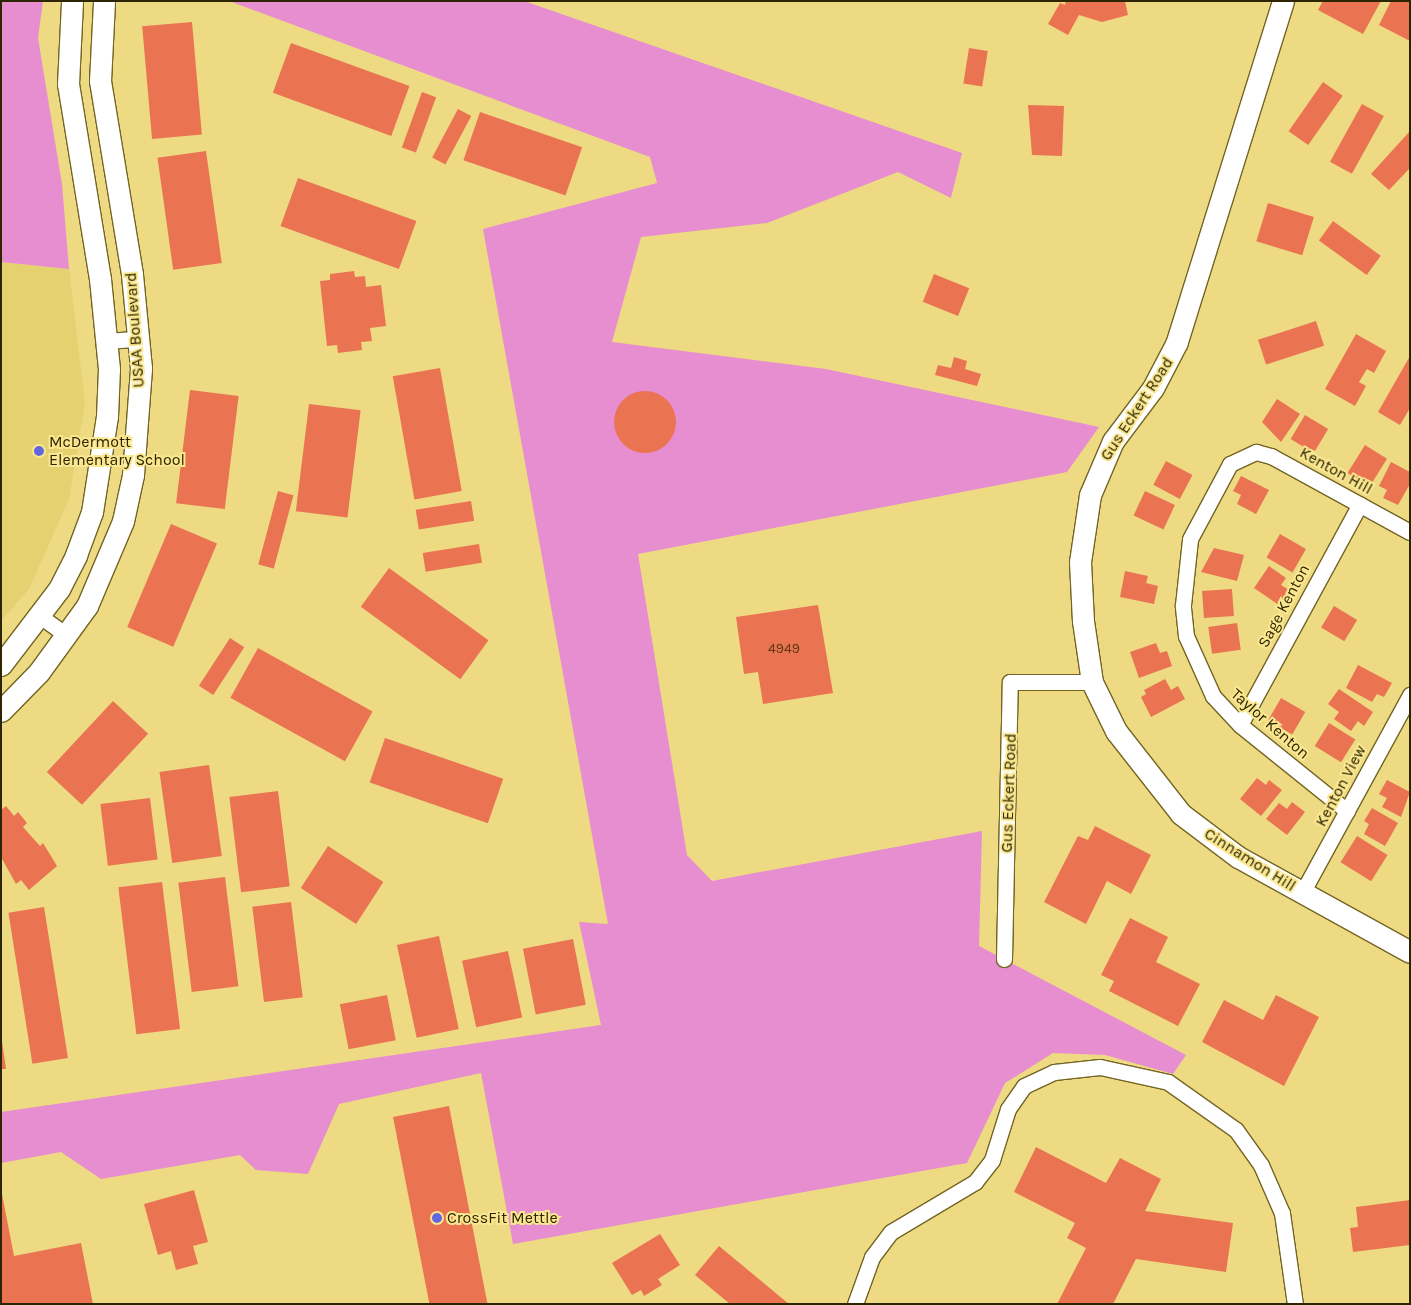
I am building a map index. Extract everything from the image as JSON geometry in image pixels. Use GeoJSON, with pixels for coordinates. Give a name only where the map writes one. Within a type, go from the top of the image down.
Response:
{"type":"FeatureCollection","features":[{"type":"Feature","properties":{"kind":"street","name":"USAA Boulevard"},"geometry":{"type":"LineString","coordinates":[[1,665],[40,616],[76,555],[92,512],[107,416],[106,341],[68,84],[72,1]]}},
{"type":"Feature","properties":{"kind":"street","name":"USAA Boulevard"},"geometry":{"type":"LineString","coordinates":[[1,711],[66,635],[106,568],[123,521],[139,418],[138,339],[100,81],[104,1]]}},
{"type":"Feature","properties":{"kind":"street","name":"Gus Eckert Road"},"geometry":{"type":"LineString","coordinates":[[1004,959],[1010,682],[1092,682],[1080,562],[1090,495],[1113,440],[1153,388],[1177,342],[1282,1]]}},
{"type":"Feature","properties":{"kind":"street"},"geometry":{"type":"LineString","coordinates":[[106,341],[138,339]]}},
{"type":"Feature","properties":{"kind":"street","name":"Kenton Hill"},"geometry":{"type":"LineString","coordinates":[[1242,454],[1271,456],[1410,532]]}},
{"type":"Feature","properties":{"kind":"street","name":"Taylor Kenton"},"geometry":{"type":"LineString","coordinates":[[1242,454],[1216,483],[1190,539],[1183,605],[1196,664],[1213,696],[1240,725],[1347,811]]}},
{"type":"Feature","properties":{"kind":"street","name":"Sage Kenton"},"geometry":{"type":"LineString","coordinates":[[1240,725],[1360,504]]}},
{"type":"Feature","properties":{"kind":"street"},"geometry":{"type":"LineString","coordinates":[[40,616],[66,635]]}},
{"type":"Feature","properties":{"kind":"street","name":"Cinnamon Hill"},"geometry":{"type":"LineString","coordinates":[[1092,682],[1136,762],[1181,814],[1238,857],[1410,952]]}},
{"type":"Feature","properties":{"kind":"street","name":"Kenton View"},"geometry":{"type":"LineString","coordinates":[[1302,893],[1410,695]]}},
{"type":"Feature","properties":{"kind":"street"},"geometry":{"type":"LineString","coordinates":[[855,1304],[872,1257],[891,1232],[975,1182],[992,1160],[1008,1109],[1024,1086],[1054,1072],[1100,1066],[1168,1082],[1236,1130],[1261,1165],[1282,1213],[1295,1304]]}},
{"type":"Feature","properties":{"kind":"shaded area"},"geometry":{"type":"Polygon","coordinates":[[[1,1],[43,1],[38,38],[62,184],[69,269],[1,262],[1,1]]]}},
{"type":"Feature","properties":{"kind":"shaded area"},"geometry":{"type":"Polygon","coordinates":[[[229,1],[524,1],[962,153],[951,198],[898,172],[767,223],[641,237],[612,342],[826,369],[1099,427],[1067,472],[638,554],[687,855],[712,881],[982,831],[979,946],[1186,1055],[1173,1074],[1105,1055],[1053,1053],[1005,1083],[967,1163],[513,1244],[481,1073],[339,1104],[308,1174],[256,1170],[240,1155],[101,1179],[61,1152],[1,1163],[1,1112],[601,1025],[579,922],[608,924],[483,229],[657,183],[650,157],[229,1]]]}},
{"type":"Feature","properties":{"kind":"shaded area","name":"McDermott Elementary School"},"geometry":{"type":"Polygon","coordinates":[[[1,262],[69,269],[85,403],[69,499],[29,589],[1,621],[1,262]]]}},
{"type":"Feature","properties":{"kind":"building"},"geometry":{"type":"Polygon","coordinates":[[[1066,1],[1125,1],[1128,15],[1102,22],[1079,15],[1068,35],[1048,24],[1060,3],[1065,5],[1066,1]]]}},
{"type":"Feature","properties":{"kind":"building"},"geometry":{"type":"Polygon","coordinates":[[[1323,1],[1381,1],[1363,34],[1318,10],[1323,1]]]}},
{"type":"Feature","properties":{"kind":"building"},"geometry":{"type":"Polygon","coordinates":[[[1391,1],[1410,1],[1410,41],[1379,25],[1391,1]]]}},
{"type":"Feature","properties":{"kind":"building"},"geometry":{"type":"Polygon","coordinates":[[[192,22],[202,135],[152,139],[142,26],[192,22]]]}},
{"type":"Feature","properties":{"kind":"building"},"geometry":{"type":"Polygon","coordinates":[[[291,43],[409,86],[391,136],[273,93],[291,43]]]}},
{"type":"Feature","properties":{"kind":"building"},"geometry":{"type":"Polygon","coordinates":[[[969,48],[988,51],[982,87],[963,84],[969,48]]]}},
{"type":"Feature","properties":{"kind":"building"},"geometry":{"type":"Polygon","coordinates":[[[1323,82],[1343,96],[1308,145],[1289,131],[1323,82]]]}},
{"type":"Feature","properties":{"kind":"building"},"geometry":{"type":"Polygon","coordinates":[[[422,92],[436,97],[416,153],[402,147],[422,92]]]}},
{"type":"Feature","properties":{"kind":"building"},"geometry":{"type":"Polygon","coordinates":[[[1362,104],[1384,116],[1352,174],[1330,162],[1362,104]]]}},
{"type":"Feature","properties":{"kind":"building"},"geometry":{"type":"Polygon","coordinates":[[[1028,105],[1064,106],[1062,156],[1032,155],[1028,105]]]}},
{"type":"Feature","properties":{"kind":"building"},"geometry":{"type":"Polygon","coordinates":[[[458,109],[471,116],[445,165],[432,158],[458,109]]]}},
{"type":"Feature","properties":{"kind":"building"},"geometry":{"type":"Polygon","coordinates":[[[480,112],[582,147],[566,195],[463,160],[480,112]]]}},
{"type":"Feature","properties":{"kind":"building"},"geometry":{"type":"Polygon","coordinates":[[[1410,131],[1410,168],[1389,190],[1371,174],[1410,131]]]}},
{"type":"Feature","properties":{"kind":"building"},"geometry":{"type":"Polygon","coordinates":[[[206,151],[222,263],[173,270],[157,158],[206,151]]]}},
{"type":"Feature","properties":{"kind":"building"},"geometry":{"type":"Polygon","coordinates":[[[298,178],[416,221],[399,269],[281,226],[298,178]]]}},
{"type":"Feature","properties":{"kind":"building"},"geometry":{"type":"Polygon","coordinates":[[[1268,203],[1314,217],[1302,255],[1256,241],[1268,203]]]}},
{"type":"Feature","properties":{"kind":"building"},"geometry":{"type":"Polygon","coordinates":[[[1333,221],[1381,256],[1367,275],[1319,240],[1333,221]]]}},
{"type":"Feature","properties":{"kind":"building"},"geometry":{"type":"Polygon","coordinates":[[[354,271],[355,277],[365,276],[366,287],[381,285],[386,326],[370,328],[372,341],[361,342],[362,350],[338,353],[337,345],[327,346],[320,281],[330,280],[330,274],[354,271]]]}},
{"type":"Feature","properties":{"kind":"building"},"geometry":{"type":"Polygon","coordinates":[[[934,274],[969,288],[958,316],[923,302],[934,274]]]}},
{"type":"Feature","properties":{"kind":"building"},"geometry":{"type":"Polygon","coordinates":[[[1316,321],[1324,346],[1266,365],[1258,340],[1316,321]]]}},
{"type":"Feature","properties":{"kind":"building"},"geometry":{"type":"Polygon","coordinates":[[[1356,334],[1386,351],[1374,373],[1367,369],[1359,382],[1366,386],[1355,406],[1325,389],[1356,334]]]}},
{"type":"Feature","properties":{"kind":"building"},"geometry":{"type":"Polygon","coordinates":[[[1410,356],[1410,408],[1400,425],[1378,412],[1410,356]]]}},
{"type":"Feature","properties":{"kind":"building"},"geometry":{"type":"Polygon","coordinates":[[[954,357],[967,361],[965,369],[981,374],[977,386],[935,375],[938,365],[951,368],[954,357]]]}},
{"type":"Feature","properties":{"kind":"building"},"geometry":{"type":"Polygon","coordinates":[[[440,368],[462,491],[414,499],[393,376],[440,368]]]}},
{"type":"Feature","properties":{"kind":"building"},"geometry":{"type":"Polygon","coordinates":[[[190,390],[239,396],[225,509],[176,503],[190,390]]]}},
{"type":"Feature","properties":{"kind":"building"},"geometry":{"type":"Polygon","coordinates":[[[639,391],[651,391],[667,400],[674,410],[676,422],[674,434],[667,444],[651,453],[639,453],[628,448],[619,439],[614,428],[614,416],[619,405],[628,396],[639,391]]]}},
{"type":"Feature","properties":{"kind":"building"},"geometry":{"type":"Polygon","coordinates":[[[1277,399],[1300,414],[1281,442],[1262,422],[1277,399]]]}},
{"type":"Feature","properties":{"kind":"building"},"geometry":{"type":"Polygon","coordinates":[[[309,404],[361,410],[347,518],[296,511],[309,404]]]}},
{"type":"Feature","properties":{"kind":"building"},"geometry":{"type":"Polygon","coordinates":[[[1305,415],[1328,429],[1314,453],[1291,439],[1305,415]]]}},
{"type":"Feature","properties":{"kind":"building"},"geometry":{"type":"Polygon","coordinates":[[[1365,445],[1387,459],[1370,487],[1348,473],[1365,445]]]}},
{"type":"Feature","properties":{"kind":"building"},"geometry":{"type":"Polygon","coordinates":[[[1166,461],[1192,475],[1180,499],[1153,485],[1166,461]]]}},
{"type":"Feature","properties":{"kind":"building"},"geometry":{"type":"Polygon","coordinates":[[[1391,462],[1410,472],[1410,484],[1398,505],[1383,498],[1387,490],[1379,486],[1391,462]]]}},
{"type":"Feature","properties":{"kind":"building"},"geometry":{"type":"Polygon","coordinates":[[[1241,476],[1269,490],[1256,514],[1237,504],[1241,495],[1233,491],[1241,476]]]}},
{"type":"Feature","properties":{"kind":"building"},"geometry":{"type":"Polygon","coordinates":[[[278,491],[293,495],[274,569],[258,564],[278,491]]]}},
{"type":"Feature","properties":{"kind":"building"},"geometry":{"type":"Polygon","coordinates":[[[1145,491],[1175,505],[1163,529],[1134,515],[1145,491]]]}},
{"type":"Feature","properties":{"kind":"building"},"geometry":{"type":"Polygon","coordinates":[[[471,501],[474,521],[419,530],[416,510],[471,501]]]}},
{"type":"Feature","properties":{"kind":"building"},"geometry":{"type":"Polygon","coordinates":[[[171,524],[217,544],[173,647],[127,627],[171,524]]]}},
{"type":"Feature","properties":{"kind":"building"},"geometry":{"type":"Polygon","coordinates":[[[1280,534],[1306,549],[1292,572],[1266,557],[1280,534]]]}},
{"type":"Feature","properties":{"kind":"building"},"geometry":{"type":"Polygon","coordinates":[[[479,544],[482,563],[426,572],[423,553],[479,544]]]}},
{"type":"Feature","properties":{"kind":"building"},"geometry":{"type":"Polygon","coordinates":[[[1214,548],[1244,555],[1237,581],[1201,572],[1214,548]]]}},
{"type":"Feature","properties":{"kind":"building"},"geometry":{"type":"Polygon","coordinates":[[[1269,566],[1286,578],[1281,585],[1289,590],[1279,605],[1254,588],[1269,566]]]}},
{"type":"Feature","properties":{"kind":"building"},"geometry":{"type":"Polygon","coordinates":[[[389,568],[489,640],[460,679],[361,607],[389,568]]]}},
{"type":"Feature","properties":{"kind":"building"},"geometry":{"type":"Polygon","coordinates":[[[1125,571],[1148,576],[1146,583],[1158,586],[1154,604],[1120,597],[1125,571]]]}},
{"type":"Feature","properties":{"kind":"building"},"geometry":{"type":"Polygon","coordinates":[[[1232,589],[1234,616],[1204,618],[1202,591],[1232,589]]]}},
{"type":"Feature","properties":{"kind":"building"},"geometry":{"type":"Polygon","coordinates":[[[818,605],[833,693],[763,704],[758,672],[744,674],[736,617],[818,605]]]}},
{"type":"Feature","properties":{"kind":"building"},"geometry":{"type":"Polygon","coordinates":[[[1334,606],[1357,620],[1344,641],[1321,627],[1334,606]]]}},
{"type":"Feature","properties":{"kind":"building"},"geometry":{"type":"Polygon","coordinates":[[[1237,623],[1241,650],[1212,654],[1208,627],[1237,623]]]}},
{"type":"Feature","properties":{"kind":"building"},"geometry":{"type":"Polygon","coordinates":[[[230,638],[244,647],[213,695],[199,686],[230,638]]]}},
{"type":"Feature","properties":{"kind":"building"},"geometry":{"type":"Polygon","coordinates":[[[1156,643],[1160,653],[1167,651],[1172,666],[1139,678],[1130,652],[1156,643]]]}},
{"type":"Feature","properties":{"kind":"building"},"geometry":{"type":"Polygon","coordinates":[[[258,648],[373,712],[345,761],[230,698],[258,648]]]}},
{"type":"Feature","properties":{"kind":"building"},"geometry":{"type":"Polygon","coordinates":[[[1358,665],[1392,683],[1384,697],[1377,694],[1372,702],[1346,688],[1358,665]]]}},
{"type":"Feature","properties":{"kind":"building"},"geometry":{"type":"Polygon","coordinates":[[[1165,679],[1171,690],[1178,686],[1185,699],[1151,717],[1141,697],[1146,694],[1144,690],[1165,679]]]}},
{"type":"Feature","properties":{"kind":"building"},"geometry":{"type":"Polygon","coordinates":[[[1339,689],[1373,712],[1364,726],[1358,721],[1351,731],[1334,719],[1339,712],[1328,704],[1339,689]]]}},
{"type":"Feature","properties":{"kind":"building"},"geometry":{"type":"Polygon","coordinates":[[[1281,698],[1305,712],[1292,735],[1268,721],[1281,698]]]}},
{"type":"Feature","properties":{"kind":"building"},"geometry":{"type":"Polygon","coordinates":[[[113,701],[148,734],[82,805],[47,772],[113,701]]]}},
{"type":"Feature","properties":{"kind":"building"},"geometry":{"type":"Polygon","coordinates":[[[1329,723],[1355,739],[1341,762],[1315,746],[1329,723]]]}},
{"type":"Feature","properties":{"kind":"building"},"geometry":{"type":"Polygon","coordinates":[[[385,738],[503,779],[488,823],[370,782],[385,738]]]}},
{"type":"Feature","properties":{"kind":"building"},"geometry":{"type":"Polygon","coordinates":[[[209,765],[222,856],[172,863],[159,772],[209,765]]]}},
{"type":"Feature","properties":{"kind":"building"},"geometry":{"type":"Polygon","coordinates":[[[1257,778],[1266,785],[1269,780],[1282,790],[1261,816],[1240,799],[1257,778]]]}},
{"type":"Feature","properties":{"kind":"building"},"geometry":{"type":"Polygon","coordinates":[[[1387,780],[1410,792],[1401,817],[1382,807],[1387,798],[1379,794],[1387,780]]]}},
{"type":"Feature","properties":{"kind":"building"},"geometry":{"type":"Polygon","coordinates":[[[278,791],[290,886],[241,892],[229,797],[278,791]]]}},
{"type":"Feature","properties":{"kind":"building"},"geometry":{"type":"Polygon","coordinates":[[[150,798],[158,860],[108,866],[100,804],[150,798]]]}},
{"type":"Feature","properties":{"kind":"building"},"geometry":{"type":"Polygon","coordinates":[[[1292,802],[1305,812],[1287,835],[1266,819],[1279,803],[1287,809],[1292,802]]]}},
{"type":"Feature","properties":{"kind":"building"},"geometry":{"type":"Polygon","coordinates":[[[6,806],[14,816],[18,812],[27,823],[23,827],[40,846],[43,843],[57,866],[29,890],[21,880],[16,884],[1,857],[1,810],[6,806]]]}},
{"type":"Feature","properties":{"kind":"building"},"geometry":{"type":"Polygon","coordinates":[[[1372,808],[1398,823],[1385,846],[1364,834],[1369,824],[1364,821],[1372,808]]]}},
{"type":"Feature","properties":{"kind":"building"},"geometry":{"type":"Polygon","coordinates":[[[1095,826],[1151,855],[1131,894],[1107,881],[1086,924],[1044,902],[1078,836],[1088,840],[1095,826]]]}},
{"type":"Feature","properties":{"kind":"building"},"geometry":{"type":"Polygon","coordinates":[[[1357,836],[1388,855],[1371,881],[1341,862],[1357,836]]]}},
{"type":"Feature","properties":{"kind":"building"},"geometry":{"type":"Polygon","coordinates":[[[328,846],[383,882],[356,924],[301,888],[328,846]]]}},
{"type":"Feature","properties":{"kind":"building"},"geometry":{"type":"Polygon","coordinates":[[[225,877],[238,986],[192,992],[178,883],[225,877]]]}},
{"type":"Feature","properties":{"kind":"building"},"geometry":{"type":"Polygon","coordinates":[[[162,882],[180,1029],[136,1034],[118,887],[162,882]]]}},
{"type":"Feature","properties":{"kind":"building"},"geometry":{"type":"Polygon","coordinates":[[[291,902],[303,997],[264,1002],[252,907],[291,902]]]}},
{"type":"Feature","properties":{"kind":"building"},"geometry":{"type":"Polygon","coordinates":[[[44,907],[68,1058],[32,1064],[8,913],[44,907]]]}},
{"type":"Feature","properties":{"kind":"building"},"geometry":{"type":"Polygon","coordinates":[[[1130,918],[1168,937],[1156,962],[1200,984],[1178,1026],[1109,991],[1114,981],[1101,975],[1130,918]]]}},
{"type":"Feature","properties":{"kind":"building"},"geometry":{"type":"Polygon","coordinates":[[[439,936],[459,1029],[417,1038],[397,945],[439,936]]]}},
{"type":"Feature","properties":{"kind":"building"},"geometry":{"type":"Polygon","coordinates":[[[573,939],[586,1005],[536,1015],[523,949],[573,939]]]}},
{"type":"Feature","properties":{"kind":"building"},"geometry":{"type":"Polygon","coordinates":[[[508,951],[522,1018],[476,1027],[462,961],[508,951]]]}},
{"type":"Feature","properties":{"kind":"building"},"geometry":{"type":"Polygon","coordinates":[[[387,995],[396,1040],[349,1049],[340,1004],[387,995]]]}},
{"type":"Feature","properties":{"kind":"building"},"geometry":{"type":"Polygon","coordinates":[[[1276,995],[1319,1017],[1284,1086],[1202,1042],[1224,1000],[1263,1020],[1276,995]]]}},
{"type":"Feature","properties":{"kind":"building"},"geometry":{"type":"Polygon","coordinates":[[[2,1041],[6,1069],[1,1069],[2,1041]]]}},
{"type":"Feature","properties":{"kind":"building"},"geometry":{"type":"Polygon","coordinates":[[[449,1106],[487,1303],[429,1304],[393,1117],[449,1106]]]}},
{"type":"Feature","properties":{"kind":"building"},"geometry":{"type":"Polygon","coordinates":[[[1036,1147],[1106,1183],[1120,1158],[1161,1179],[1145,1211],[1233,1223],[1226,1272],[1136,1259],[1113,1304],[1057,1304],[1086,1248],[1067,1238],[1075,1223],[1014,1192],[1036,1147]]]}},
{"type":"Feature","properties":{"kind":"building"},"geometry":{"type":"Polygon","coordinates":[[[194,1190],[208,1242],[193,1246],[198,1264],[176,1270],[171,1251],[158,1255],[144,1204],[194,1190]]]}},
{"type":"Feature","properties":{"kind":"building"},"geometry":{"type":"Polygon","coordinates":[[[2,1194],[14,1256],[81,1243],[93,1304],[1,1304],[2,1194]]]}},
{"type":"Feature","properties":{"kind":"building"},"geometry":{"type":"Polygon","coordinates":[[[1410,1200],[1410,1245],[1353,1252],[1350,1228],[1358,1227],[1356,1207],[1410,1200]]]}},
{"type":"Feature","properties":{"kind":"building"},"geometry":{"type":"Polygon","coordinates":[[[660,1234],[680,1265],[658,1279],[662,1285],[644,1296],[641,1290],[632,1295],[612,1263],[660,1234]]]}},
{"type":"Feature","properties":{"kind":"building"},"geometry":{"type":"Polygon","coordinates":[[[719,1246],[789,1304],[730,1304],[695,1275],[719,1246]]]}},
{"type":"Feature","properties":{"kind":"place","name":"McDermott Elementary School"},"geometry":{"type":"Point","coordinates":[39,451]}},
{"type":"Feature","properties":{"kind":"place","name":"CrossFit Mettle"},"geometry":{"type":"Point","coordinates":[437,1218]}}]}
